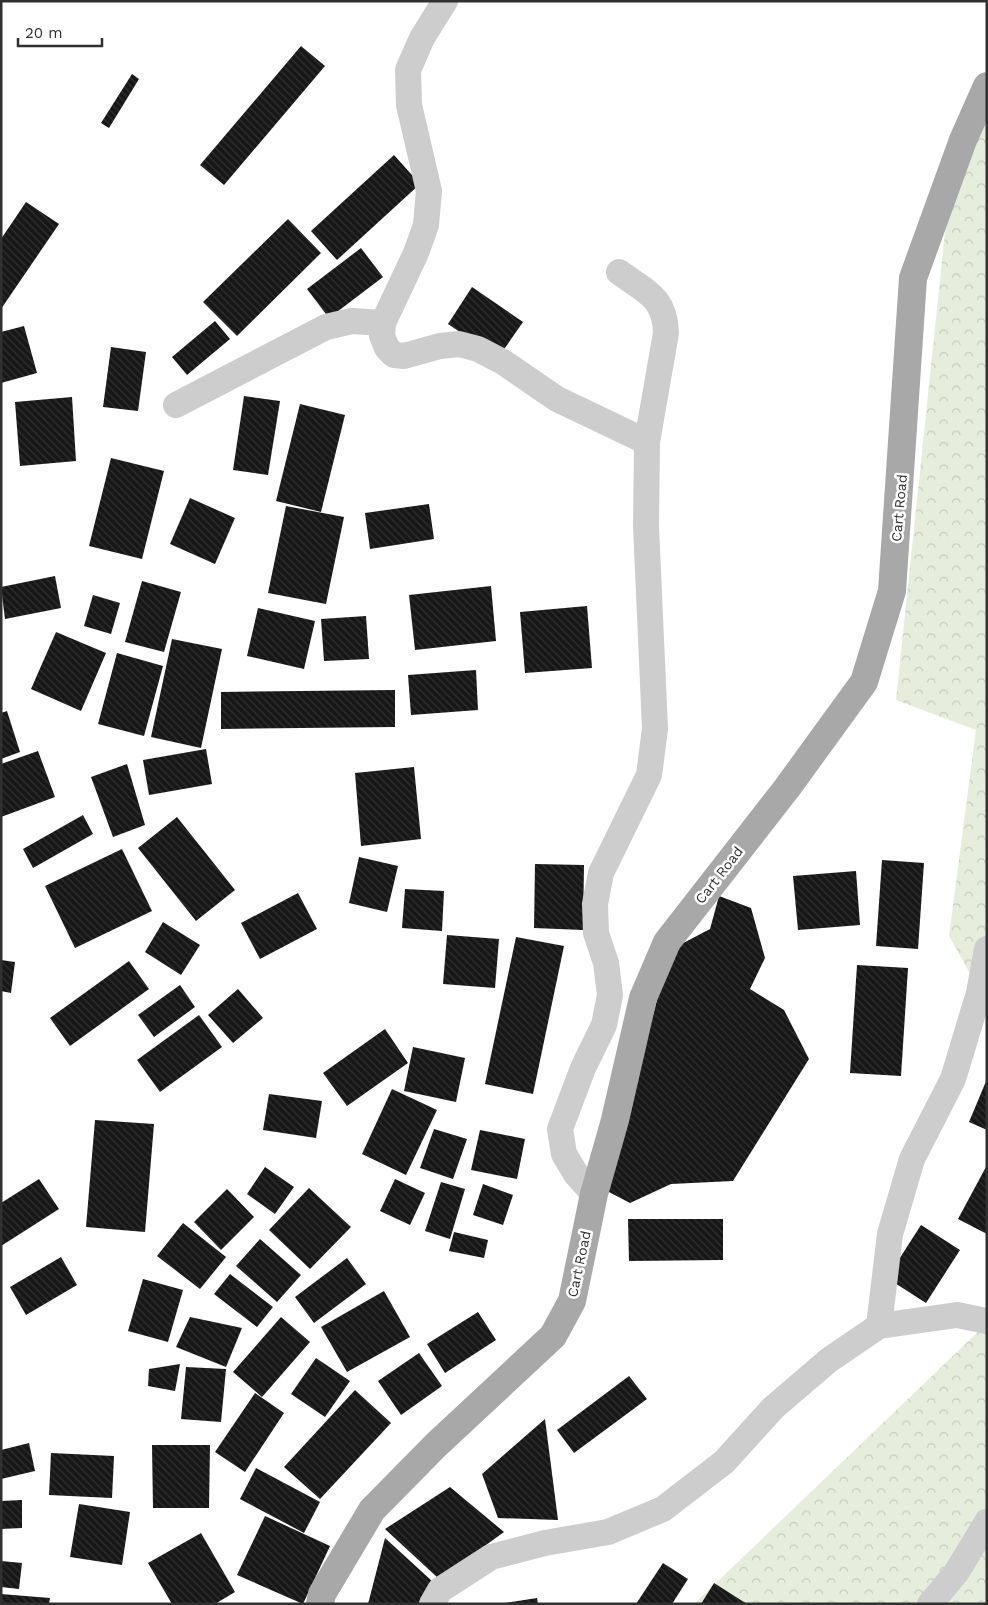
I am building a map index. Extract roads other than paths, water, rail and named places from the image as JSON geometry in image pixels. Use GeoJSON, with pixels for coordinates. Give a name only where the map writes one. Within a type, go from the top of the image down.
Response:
{"type":"FeatureCollection","features":[{"type":"Feature","properties":{"kind":"main road","name":"Cart Road"},"geometry":{"type":"LineString","coordinates":[[320,1604],[322,1594],[372,1510],[436,1445],[553,1336],[572,1301],[594,1194],[643,998],[668,942],[787,788],[864,682],[892,591],[913,278],[963,140],[987,86]]}},
{"type":"Feature","properties":{"kind":"street"},"geometry":{"type":"LineString","coordinates":[[445,1],[422,38],[408,70],[408,106],[429,191],[428,208],[426,225],[416,253],[383,323],[382,336],[387,348],[394,354],[404,356],[440,346],[459,344],[478,349],[503,362],[557,399],[647,442]]}},
{"type":"Feature","properties":{"kind":"street"},"geometry":{"type":"LineString","coordinates":[[594,1194],[576,1174],[564,1154],[560,1129],[583,1068],[604,1026],[610,995],[606,963],[596,933],[595,904],[602,873],[649,775],[654,738],[646,526],[647,442],[666,333],[666,316],[658,301],[619,272]]}},
{"type":"Feature","properties":{"kind":"street"},"geometry":{"type":"LineString","coordinates":[[176,405],[326,327],[352,321],[383,323]]}},
{"type":"Feature","properties":{"kind":"street"},"geometry":{"type":"LineString","coordinates":[[879,1326],[890,1234],[912,1159],[953,1079],[979,993],[987,949]]}},
{"type":"Feature","properties":{"kind":"street"},"geometry":{"type":"LineString","coordinates":[[432,1604],[440,1590],[491,1557],[608,1532],[663,1509],[724,1462],[773,1408],[829,1360],[879,1326],[957,1315],[987,1321]]}},
{"type":"Feature","properties":{"kind":"street"},"geometry":{"type":"LineString","coordinates":[[930,1604],[956,1573],[987,1522]]}}]}
